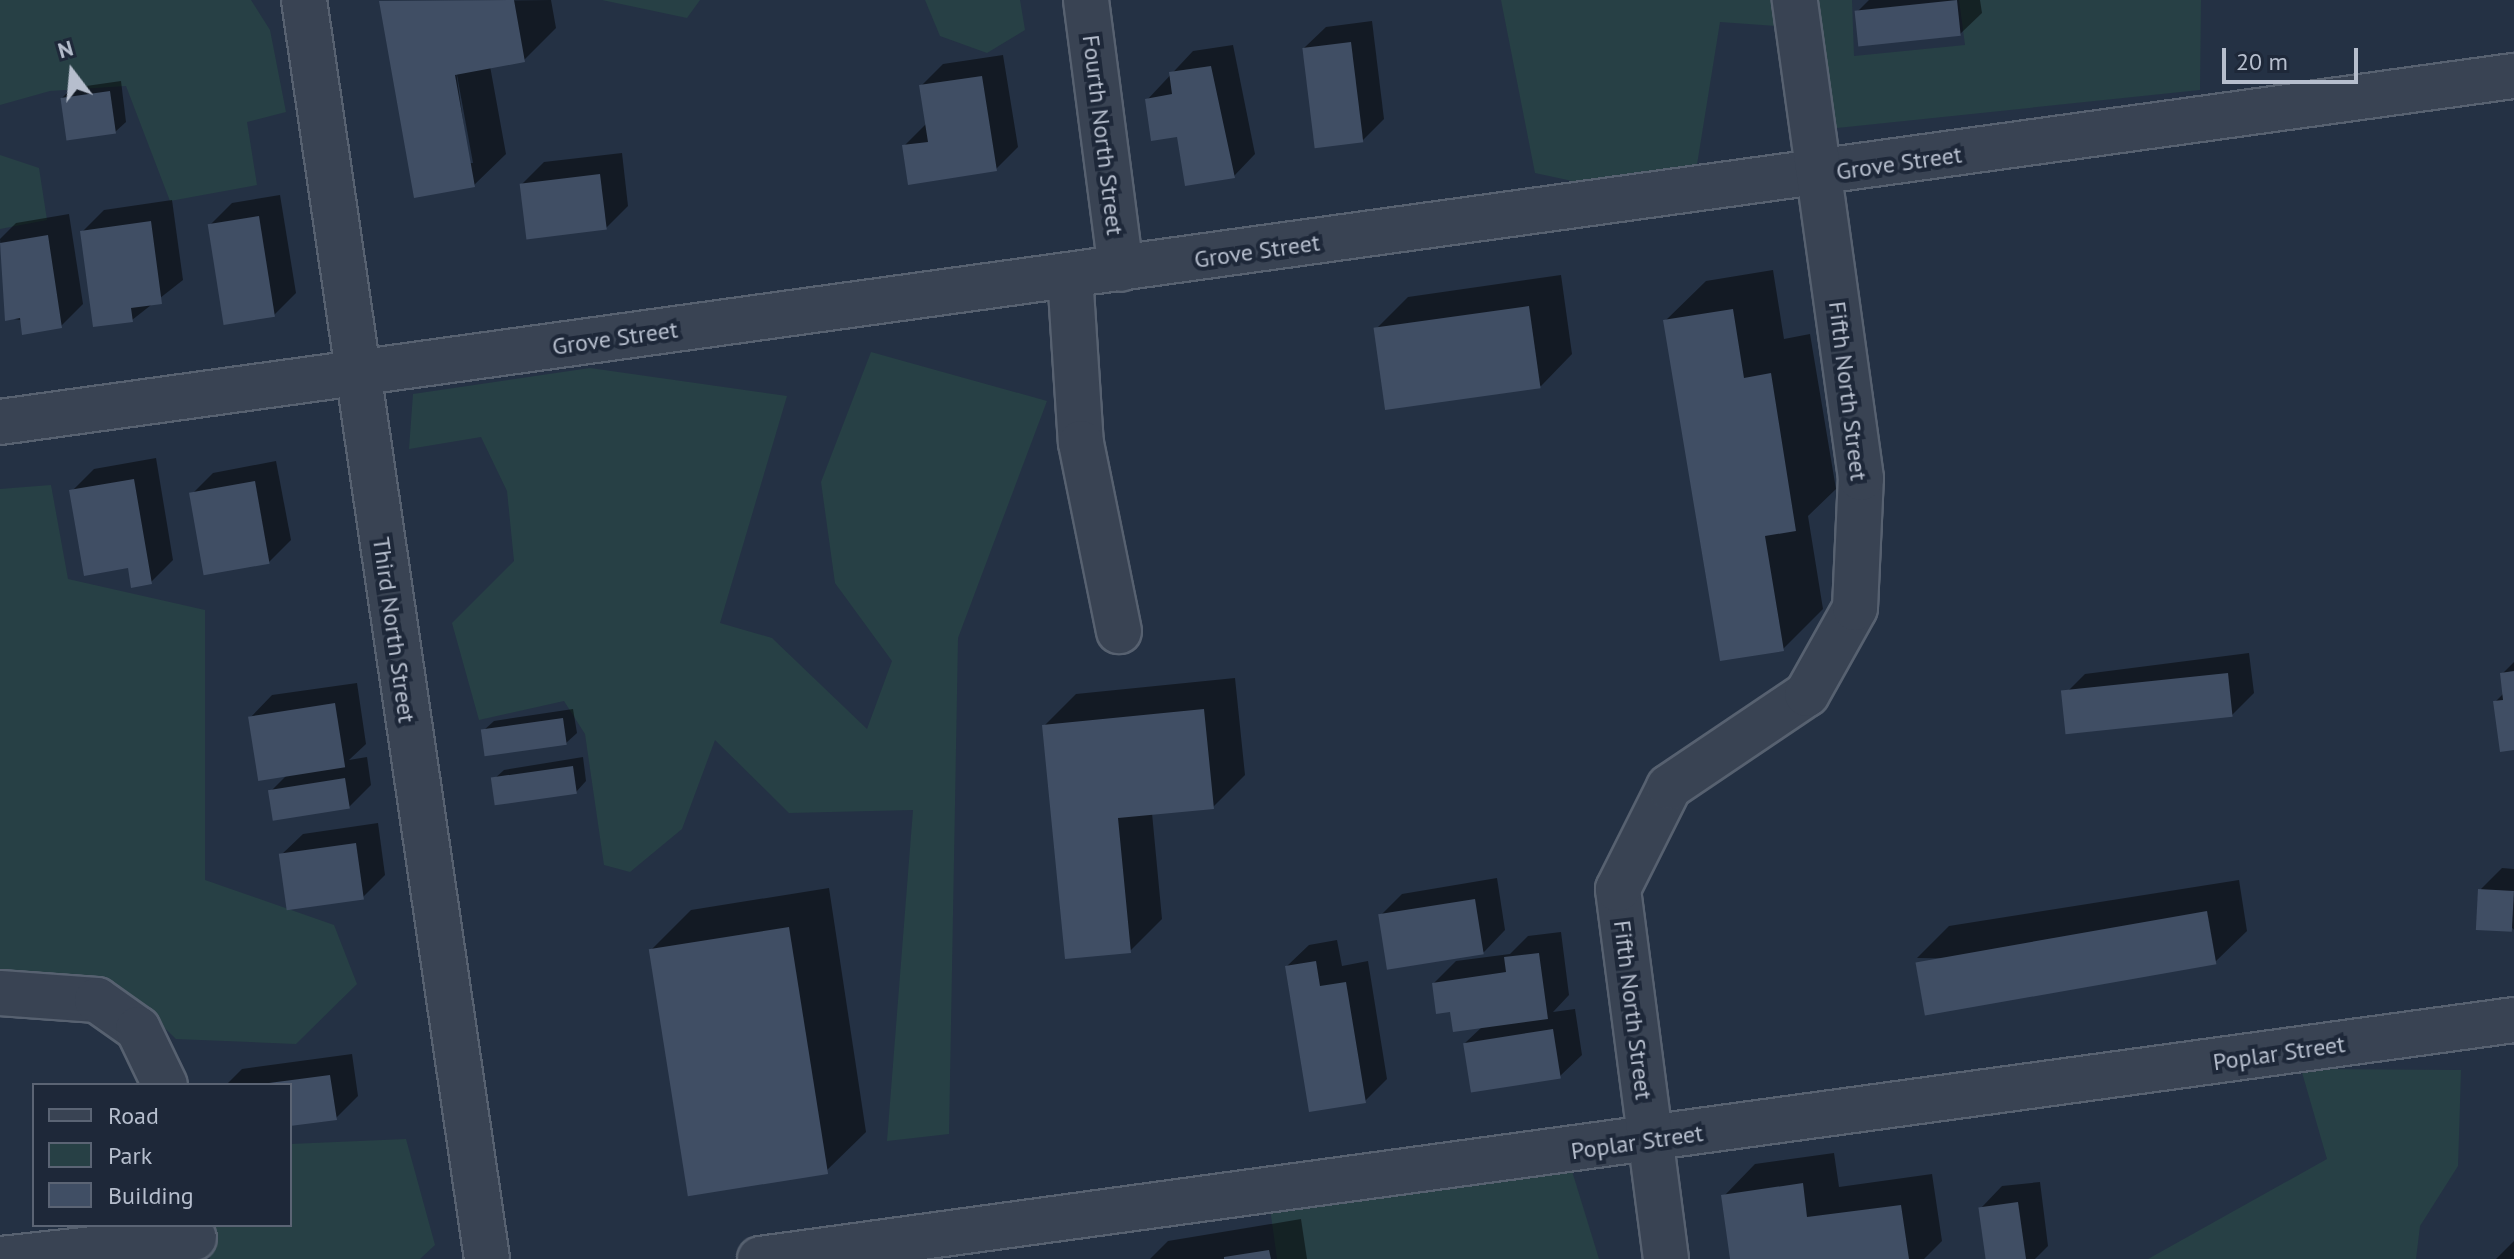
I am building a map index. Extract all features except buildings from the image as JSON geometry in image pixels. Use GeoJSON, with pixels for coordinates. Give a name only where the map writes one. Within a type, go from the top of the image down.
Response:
{"type":"FeatureCollection","features":[{"type":"Feature","properties":{"kind":"street","name":"Third North Street"},"geometry":{"type":"LineString","coordinates":[[304,0],[487,1259]]}},
{"type":"Feature","properties":{"kind":"street","name":"Fourth North Street"},"geometry":{"type":"LineString","coordinates":[[1086,0],[1121,269]]}},
{"type":"Feature","properties":{"kind":"street","name":"Fifth North Street"},"geometry":{"type":"LineString","coordinates":[[1666,1259],[1618,889],[1669,787],[1807,694],[1855,608],[1861,478],[1795,0]]}},
{"type":"Feature","properties":{"kind":"street","name":"Grove Street"},"geometry":{"type":"LineString","coordinates":[[0,422],[2514,76]]}},
{"type":"Feature","properties":{"kind":"street"},"geometry":{"type":"LineString","coordinates":[[1070,275],[1081,443],[1119,631]]}},
{"type":"Feature","properties":{"kind":"street"},"geometry":{"type":"LineString","coordinates":[[0,993],[97,1000],[138,1029],[164,1083]]}},
{"type":"Feature","properties":{"kind":"street","name":"Poplar Street"},"geometry":{"type":"LineString","coordinates":[[760,1259],[920,1250],[1650,1140],[2514,1020]]}},
{"type":"Feature","properties":{"kind":"street"},"geometry":{"type":"LineString","coordinates":[[1,1259],[194,1241]]}},
{"type":"Feature","properties":{"kind":"green space"},"geometry":{"type":"Polygon","coordinates":[[[0,0],[251,0],[270,30],[286,112],[247,122],[257,185],[170,201],[126,86],[50,91],[0,105],[0,0]]]}},
{"type":"Feature","properties":{"kind":"green space"},"geometry":{"type":"Polygon","coordinates":[[[602,0],[700,0],[687,18],[602,0]]]}},
{"type":"Feature","properties":{"kind":"green space"},"geometry":{"type":"Polygon","coordinates":[[[925,0],[1020,0],[1025,30],[987,53],[940,36],[925,0]]]}},
{"type":"Feature","properties":{"kind":"green space"},"geometry":{"type":"Polygon","coordinates":[[[1501,0],[1777,0],[1776,26],[1720,22],[1695,177],[1619,191],[1535,173],[1501,0]]]}},
{"type":"Feature","properties":{"kind":"green space"},"geometry":{"type":"Polygon","coordinates":[[[1807,0],[1852,0],[1854,56],[1965,45],[1959,0],[2201,0],[2200,90],[1837,128],[1792,79],[1807,0]]]}},
{"type":"Feature","properties":{"kind":"green space"},"geometry":{"type":"Polygon","coordinates":[[[0,155],[39,168],[47,220],[0,229],[0,155]]]}},
{"type":"Feature","properties":{"kind":"green space"},"geometry":{"type":"Polygon","coordinates":[[[871,352],[1047,401],[958,638],[949,1134],[887,1141],[913,810],[789,813],[715,740],[682,829],[630,872],[604,865],[585,734],[564,701],[479,720],[452,623],[514,561],[507,491],[481,437],[409,449],[413,394],[590,368],[787,396],[720,623],[772,638],[867,729],[892,661],[835,583],[821,482],[871,352]]]}},
{"type":"Feature","properties":{"kind":"green space"},"geometry":{"type":"Polygon","coordinates":[[[51,485],[68,579],[205,610],[205,880],[334,925],[357,984],[296,1044],[176,1039],[140,1004],[0,978],[0,489],[51,485]]]}},
{"type":"Feature","properties":{"kind":"green space"},"geometry":{"type":"Polygon","coordinates":[[[2301,1069],[2461,1070],[2458,1166],[2420,1226],[2416,1259],[2148,1259],[2327,1159],[2301,1069]]]}},
{"type":"Feature","properties":{"kind":"green space"},"geometry":{"type":"Polygon","coordinates":[[[406,1139],[435,1245],[420,1259],[210,1259],[207,1227],[292,1227],[292,1144],[406,1139]]]}},
{"type":"Feature","properties":{"kind":"green space"},"geometry":{"type":"Polygon","coordinates":[[[1568,1158],[1599,1259],[1277,1259],[1269,1201],[1568,1158]]]}}]}
